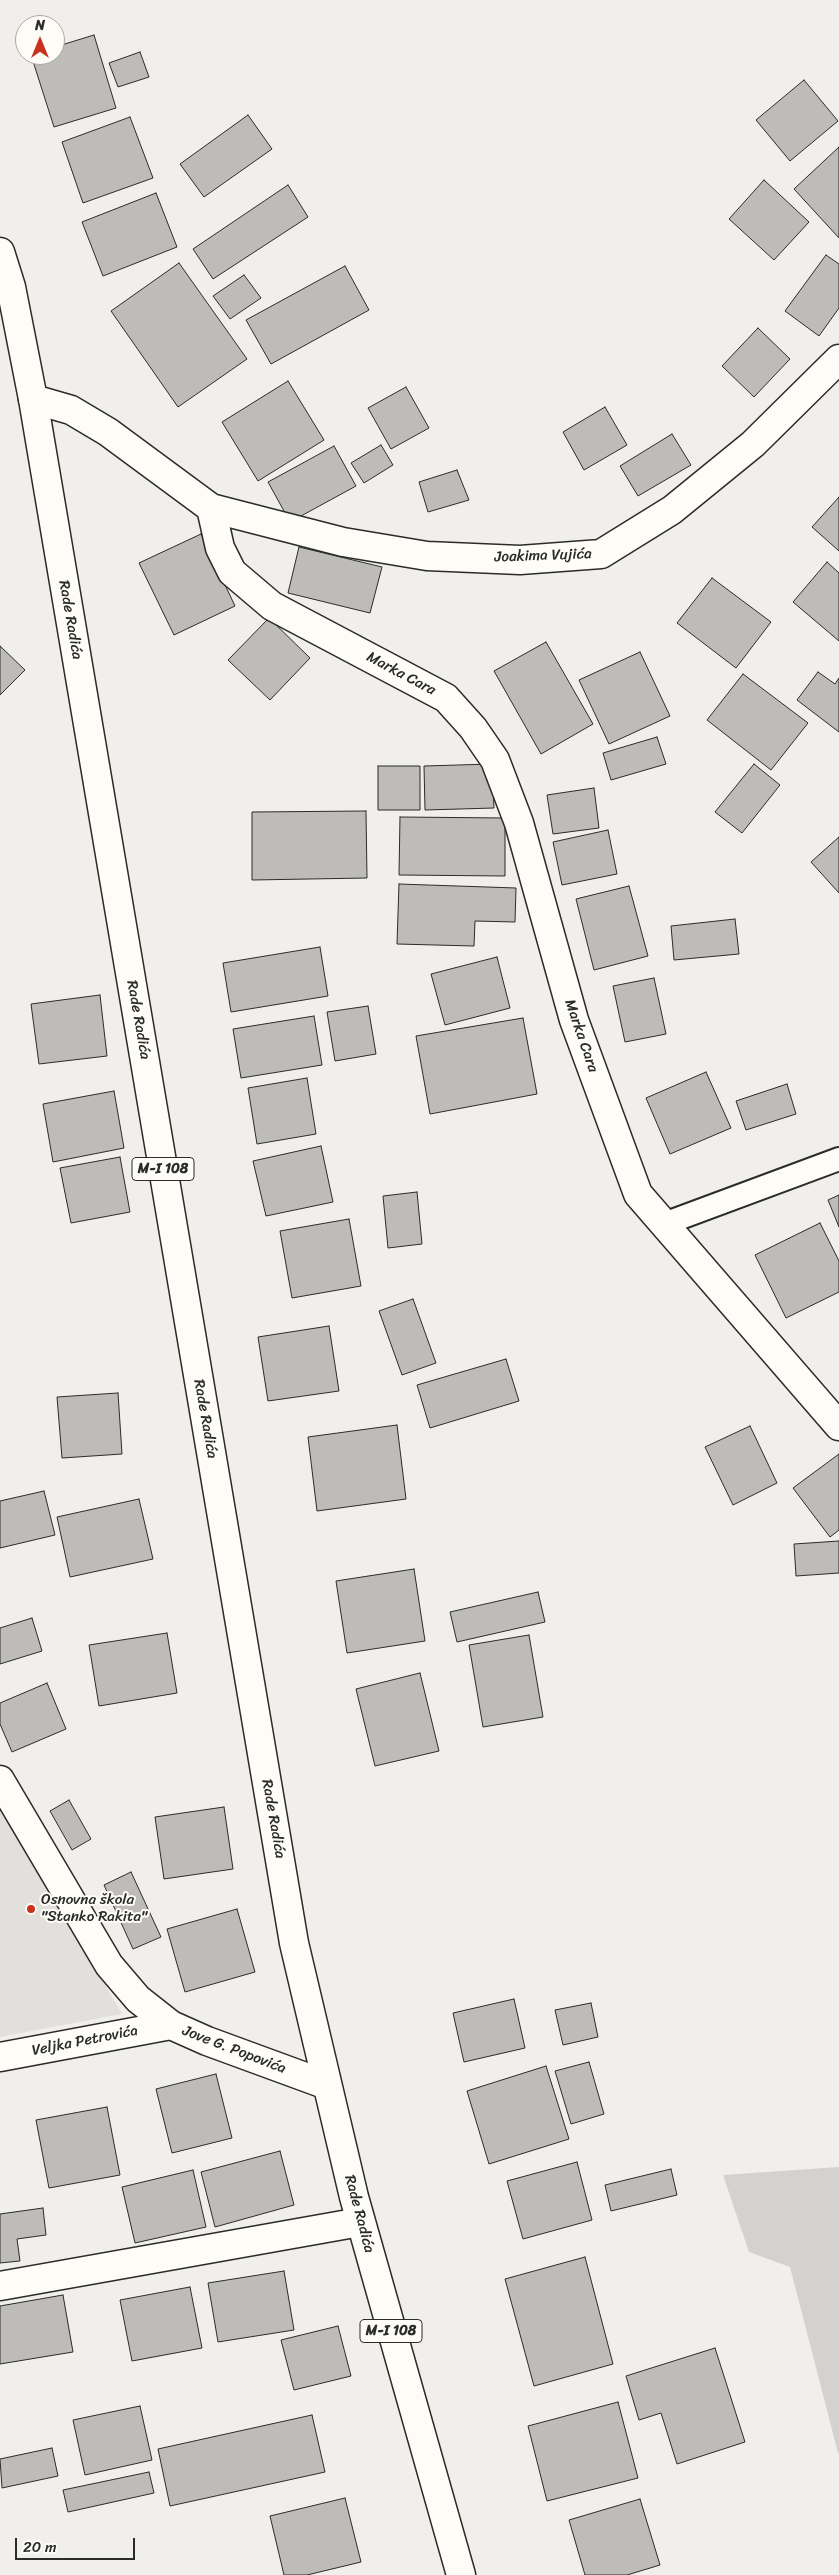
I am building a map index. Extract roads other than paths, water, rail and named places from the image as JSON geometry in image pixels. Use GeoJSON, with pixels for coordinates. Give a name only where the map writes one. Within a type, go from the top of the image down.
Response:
{"type":"FeatureCollection","features":[{"type":"Feature","properties":{"kind":"street","name":"Rade Radića"},"geometry":{"type":"LineString","coordinates":[[0,252],[11,287],[33,399],[294,1943],[326,2085],[360,2222],[462,2575]]}},
{"type":"Feature","properties":{"kind":"street","name":"Joakima Vujića"},"geometry":{"type":"LineString","coordinates":[[211,508],[343,542],[427,556],[520,560],[600,554],[672,510],[753,444],[839,359]]}},
{"type":"Feature","properties":{"kind":"street"},"geometry":{"type":"LineString","coordinates":[[33,399],[71,410],[108,432],[211,508]]}},
{"type":"Feature","properties":{"kind":"street","name":"Marka Cara"},"geometry":{"type":"LineString","coordinates":[[211,508],[220,548],[232,572],[272,606],[446,698],[473,728],[495,760],[519,823],[574,1020],[638,1194],[839,1426]]}},
{"type":"Feature","properties":{"kind":"street","name":"Jove G. Popovića"},"geometry":{"type":"LineString","coordinates":[[0,1780],[109,1965],[138,1999],[171,2025],[207,2041],[326,2085]]}},
{"type":"Feature","properties":{"kind":"street","name":"Veljka Petrovića"},"geometry":{"type":"LineString","coordinates":[[0,2057],[171,2025]]}},
{"type":"Feature","properties":{"kind":"street"},"geometry":{"type":"LineString","coordinates":[[0,2286],[360,2222]]}},
{"type":"Feature","properties":{"kind":"lane"},"geometry":{"type":"LineString","coordinates":[[664,1224],[839,1159]]}},
{"type":"Feature","properties":{"kind":"place","name":"Osnovna škola \"Stanko Rakita\""},"geometry":{"type":"Point","coordinates":[31,1909]}}]}
